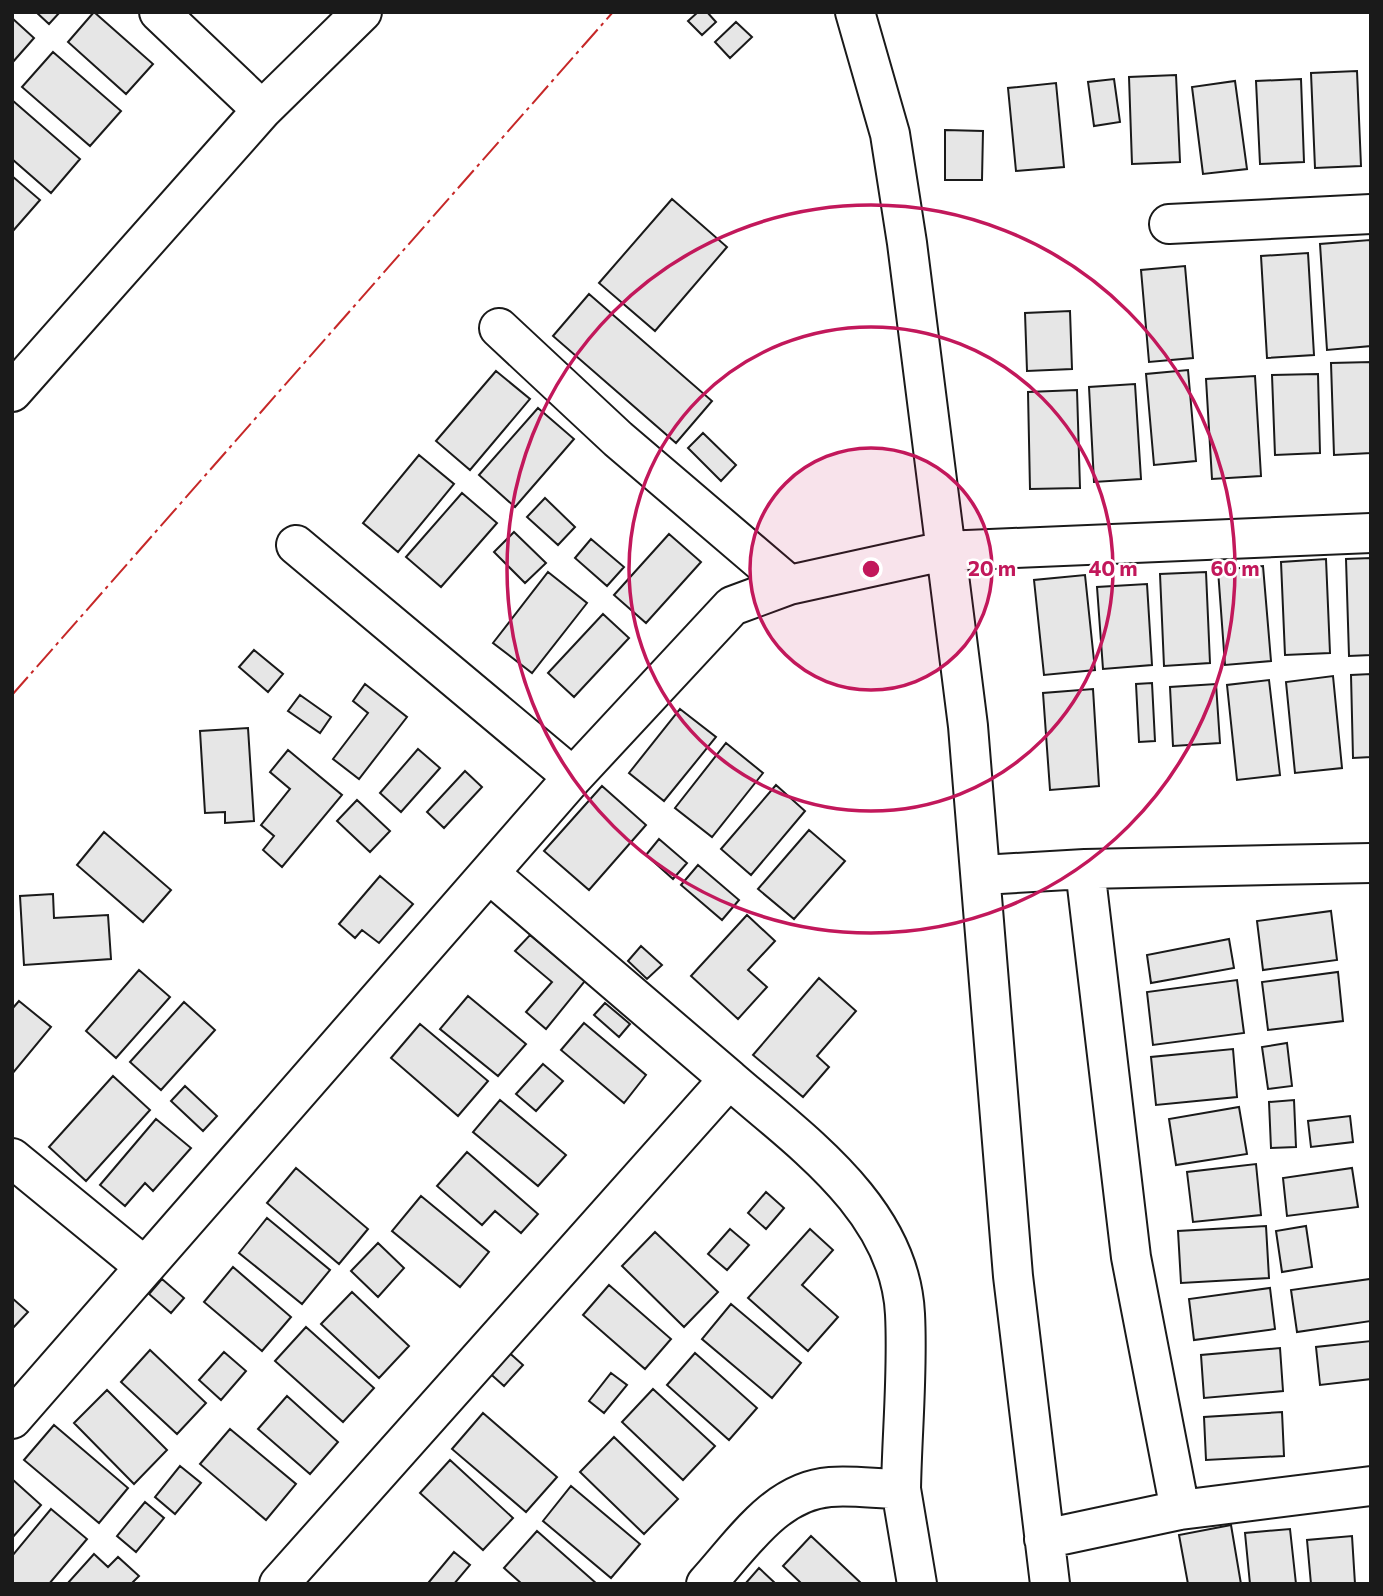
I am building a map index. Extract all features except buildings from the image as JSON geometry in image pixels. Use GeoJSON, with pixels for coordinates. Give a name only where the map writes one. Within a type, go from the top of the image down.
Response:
{"type":"FeatureCollection","features":[{"type":"Feature","properties":{"kind":"street"},"geometry":{"type":"LineString","coordinates":[[159,12],[262,110]]}},
{"type":"Feature","properties":{"kind":"street"},"geometry":{"type":"LineString","coordinates":[[12,392],[262,110],[362,12]]}},
{"type":"Feature","properties":{"kind":"street"},"geometry":{"type":"LineString","coordinates":[[855,12],[892,147],[907,243],[968,726],[1013,1276],[1050,1584]]}},
{"type":"Feature","properties":{"kind":"street"},"geometry":{"type":"LineString","coordinates":[[1169,224],[1371,214]]}},
{"type":"Feature","properties":{"kind":"street"},"geometry":{"type":"LineString","coordinates":[[499,328],[618,439],[789,584]]}},
{"type":"Feature","properties":{"kind":"street"},"geometry":{"type":"LineString","coordinates":[[12,1419],[491,875],[573,777],[732,606],[789,584],[944,551],[1371,533]]}},
{"type":"Feature","properties":{"kind":"street"},"geometry":{"type":"LineString","coordinates":[[296,545],[573,777]]}},
{"type":"Feature","properties":{"kind":"street"},"geometry":{"type":"LineString","coordinates":[[982,875],[1086,869],[1371,863]]}},
{"type":"Feature","properties":{"kind":"street"},"geometry":{"type":"LineString","coordinates":[[1086,869],[1130,1256],[1180,1510]]}},
{"type":"Feature","properties":{"kind":"street"},"geometry":{"type":"LineString","coordinates":[[491,875],[827,1164],[861,1202],[884,1242],[896,1271],[905,1312],[901,1489],[917,1584]]}},
{"type":"Feature","properties":{"kind":"street"},"geometry":{"type":"LineString","coordinates":[[279,1584],[729,1079]]}},
{"type":"Feature","properties":{"kind":"street"},"geometry":{"type":"LineString","coordinates":[[12,1158],[145,1267]]}},
{"type":"Feature","properties":{"kind":"street"},"geometry":{"type":"LineString","coordinates":[[1044,1539],[1180,1510],[1371,1486]]}},
{"type":"Feature","properties":{"kind":"street"},"geometry":{"type":"LineString","coordinates":[[706,1584],[780,1503],[803,1493],[830,1487],[901,1489]]}},
{"type":"Feature","properties":{"kind":"power"},"geometry":{"type":"LineString","coordinates":[[12,695],[613,12]]}}]}
